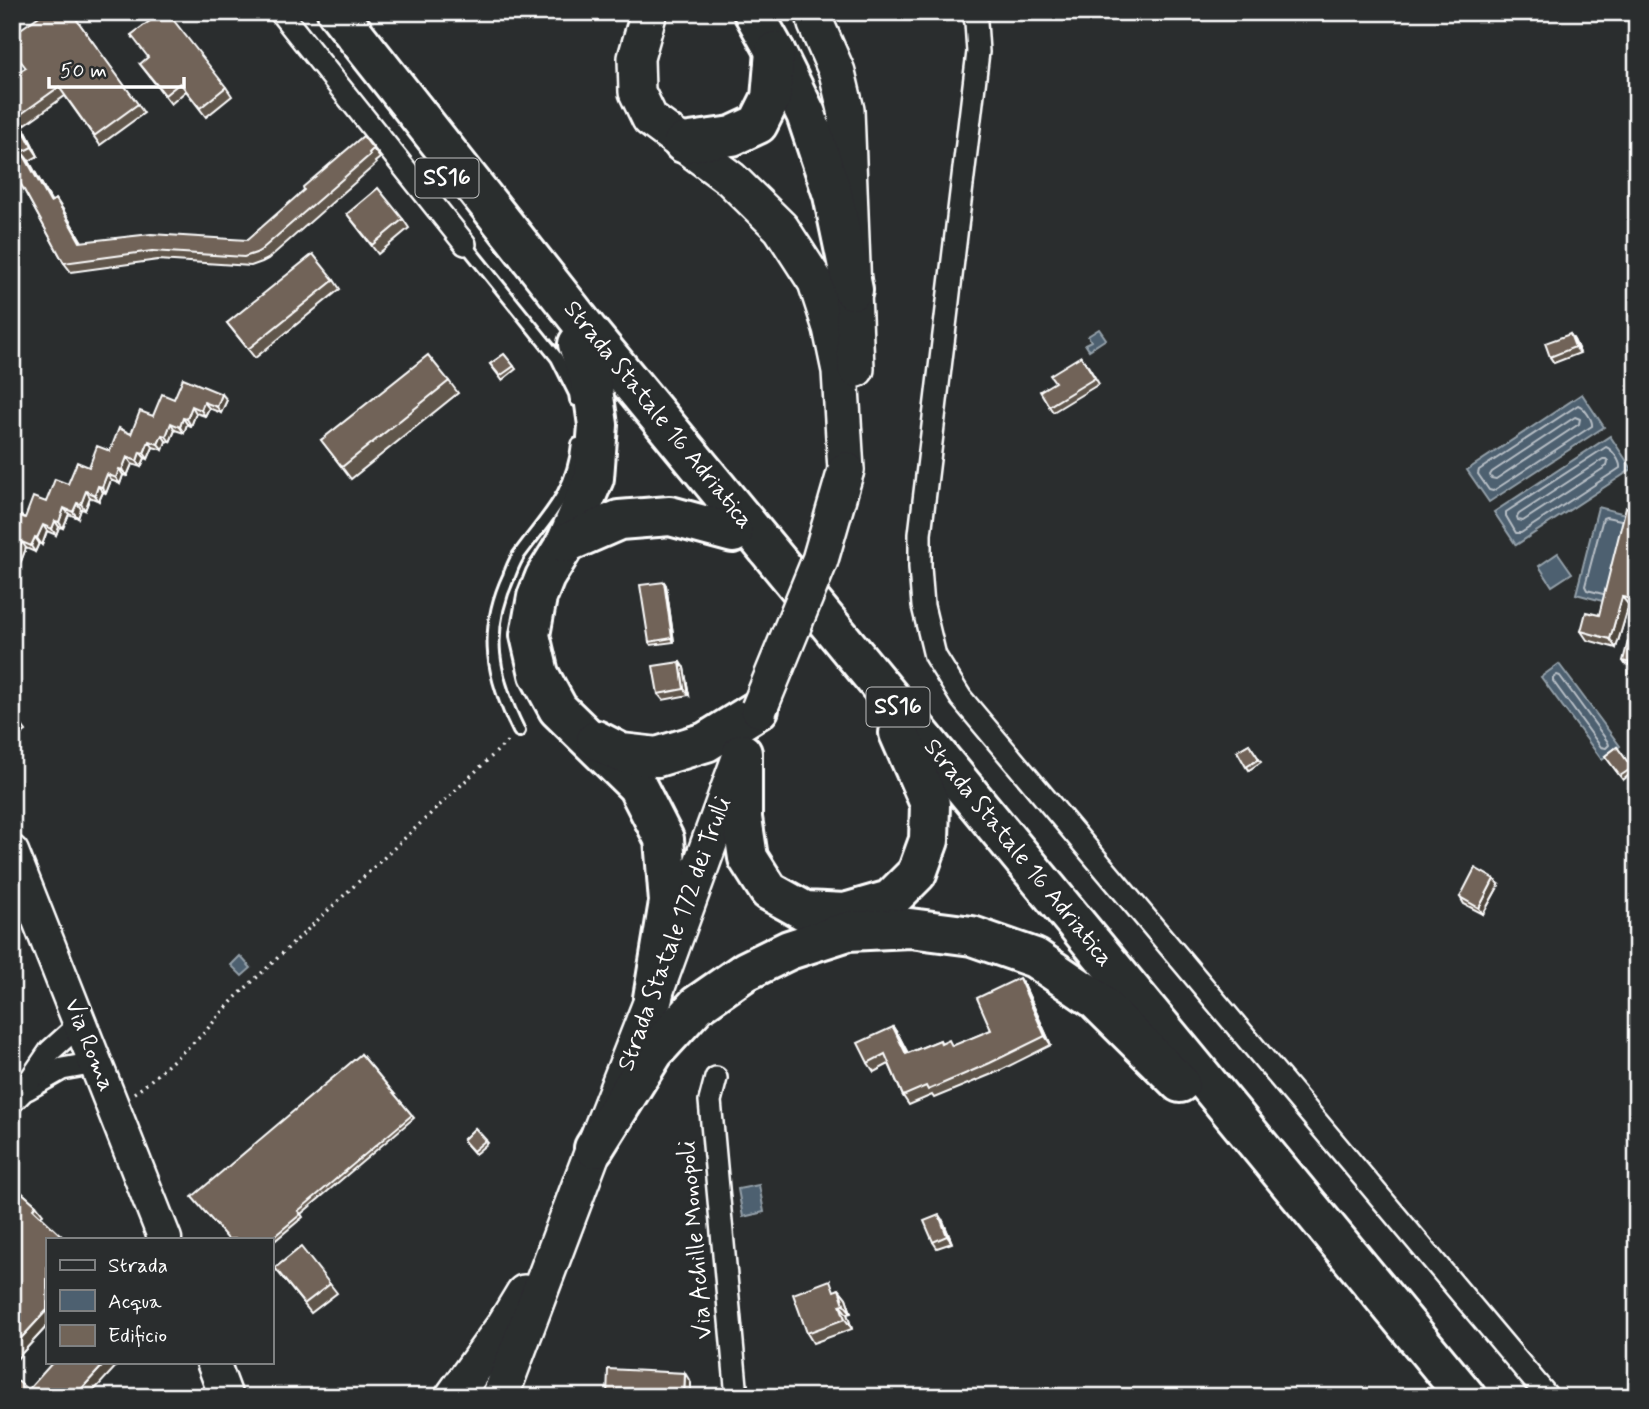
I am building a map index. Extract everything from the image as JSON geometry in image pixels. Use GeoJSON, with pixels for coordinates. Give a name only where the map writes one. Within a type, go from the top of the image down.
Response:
{"type":"FeatureCollection","features":[{"type":"Feature","properties":{"kind":"highway","name":"Strada Statale 16 Adriatica"},"geometry":{"type":"LineString","coordinates":[[316,12],[578,344],[1440,1397]]}},
{"type":"Feature","properties":{"kind":"highway","name":"Strada Statale 16 Adriatica"},"geometry":{"type":"LineString","coordinates":[[337,12],[620,370],[1466,1397]]}},
{"type":"Feature","properties":{"kind":"highway"},"geometry":{"type":"LineString","coordinates":[[370,12],[403,68],[620,370]]}},
{"type":"Feature","properties":{"kind":"highway"},"geometry":{"type":"LineString","coordinates":[[753,12],[806,114],[833,195],[853,290]]}},
{"type":"Feature","properties":{"kind":"highway"},"geometry":{"type":"LineString","coordinates":[[683,143],[732,136],[758,124],[771,98],[775,51]]}},
{"type":"Feature","properties":{"kind":"highway"},"geometry":{"type":"LineString","coordinates":[[578,344],[593,390],[598,425],[594,478],[566,543],[545,577],[537,597],[530,635],[539,674],[558,709],[637,786],[664,839],[669,902],[653,998]]}},
{"type":"Feature","properties":{"kind":"highway"},"geometry":{"type":"LineString","coordinates":[[566,543],[619,520],[670,516],[733,533]]}},
{"type":"Feature","properties":{"kind":"highway"},"geometry":{"type":"LineString","coordinates":[[582,733],[621,753],[657,757],[706,742],[759,709]]}},
{"type":"Feature","properties":{"kind":"highway"},"geometry":{"type":"LineString","coordinates":[[742,753],[742,818],[748,858],[769,891],[805,911],[845,913],[890,900],[917,873],[929,840],[930,804],[899,733]]}},
{"type":"Feature","properties":{"kind":"highway"},"geometry":{"type":"LineString","coordinates":[[594,1148],[654,1052],[697,1005],[746,971],[789,950],[848,931],[911,928],[972,936],[1035,958],[1095,999],[1195,1098]]}},
{"type":"Feature","properties":{"kind":"main road"},"geometry":{"type":"LineString","coordinates":[[649,12],[636,58],[637,92],[650,119],[731,179],[781,228],[816,282],[841,371],[846,470]]}},
{"type":"Feature","properties":{"kind":"main road"},"geometry":{"type":"LineString","coordinates":[[814,12],[816,23],[838,72],[846,110],[856,354],[855,414],[846,470]]}},
{"type":"Feature","properties":{"kind":"main road","name":"Strada Statale 172 dei Trulli"},"geometry":{"type":"LineString","coordinates":[[502,1397],[653,998],[727,792],[820,560],[846,470]]}},
{"type":"Feature","properties":{"kind":"main road"},"geometry":{"type":"LineString","coordinates":[[453,1397],[504,1326],[563,1231]]}},
{"type":"Feature","properties":{"kind":"street"},"geometry":{"type":"LineString","coordinates":[[280,12],[465,244]]}},
{"type":"Feature","properties":{"kind":"street"},"geometry":{"type":"LineString","coordinates":[[973,12],[978,52],[920,534],[923,606],[935,656],[961,698],[1548,1397]]}},
{"type":"Feature","properties":{"kind":"street","name":"Via Roma"},"geometry":{"type":"LineString","coordinates":[[12,852],[165,1238]]}},
{"type":"Feature","properties":{"kind":"street"},"geometry":{"type":"LineString","coordinates":[[17,1097],[50,1051],[80,1024]]}},
{"type":"Feature","properties":{"kind":"street"},"geometry":{"type":"LineString","coordinates":[[17,1097],[61,1069],[96,1063]]}},
{"type":"Feature","properties":{"kind":"street","name":"Via Achille Monopoli"},"geometry":{"type":"LineString","coordinates":[[716,1078],[710,1101],[737,1397]]}},
{"type":"Feature","properties":{"kind":"street"},"geometry":{"type":"LineString","coordinates":[[213,1364],[226,1397]]}},
{"type":"Feature","properties":{"kind":"lane"},"geometry":{"type":"LineString","coordinates":[[465,244],[557,358],[575,394],[579,413]]}},
{"type":"Feature","properties":{"kind":"lane"},"geometry":{"type":"LineString","coordinates":[[519,731],[496,675],[493,630],[500,595],[518,555],[549,517],[568,486],[580,433]]}},
{"type":"Feature","properties":{"kind":"path"},"geometry":{"type":"LineString","coordinates":[[113,1106],[143,1087],[186,1050],[235,998],[519,731]]}},
{"type":"Feature","properties":{"kind":"water"},"geometry":{"type":"Polygon","coordinates":[[[1099,329],[1106,339],[1089,350],[1085,344],[1091,341],[1088,336],[1099,329]]]}},
{"type":"Feature","properties":{"kind":"water"},"geometry":{"type":"Polygon","coordinates":[[[1582,394],[1604,427],[1489,502],[1467,470],[1582,394]]]}},
{"type":"Feature","properties":{"kind":"water"},"geometry":{"type":"Polygon","coordinates":[[[1610,436],[1632,469],[1516,545],[1494,512],[1610,436]]]}},
{"type":"Feature","properties":{"kind":"water"},"geometry":{"type":"Polygon","coordinates":[[[1598,507],[1633,516],[1610,603],[1576,594],[1598,507]]]}},
{"type":"Feature","properties":{"kind":"water"},"geometry":{"type":"Polygon","coordinates":[[[1558,553],[1572,573],[1552,586],[1539,566],[1558,553]]]}},
{"type":"Feature","properties":{"kind":"water"},"geometry":{"type":"Polygon","coordinates":[[[1559,664],[1620,746],[1602,760],[1541,677],[1559,664]]]}},
{"type":"Feature","properties":{"kind":"water"},"geometry":{"type":"Polygon","coordinates":[[[240,956],[251,968],[242,976],[231,965],[240,956]]]}},
{"type":"Feature","properties":{"kind":"water"},"geometry":{"type":"Polygon","coordinates":[[[759,1185],[764,1212],[743,1217],[738,1189],[759,1185]]]}},
{"type":"Feature","properties":{"kind":"building"},"geometry":{"type":"Polygon","coordinates":[[[45,12],[71,12],[138,104],[94,136],[59,87],[17,117],[32,147],[22,152],[50,202],[56,199],[80,242],[151,234],[247,240],[363,136],[373,149],[370,155],[256,253],[244,257],[152,251],[64,263],[12,168],[12,76],[26,68],[12,50],[12,35],[45,12]]]}},
{"type":"Feature","properties":{"kind":"building"},"geometry":{"type":"Polygon","coordinates":[[[162,12],[167,12],[226,87],[200,108],[180,83],[165,95],[140,64],[148,57],[131,35],[162,12]]]}},
{"type":"Feature","properties":{"kind":"building"},"geometry":{"type":"Polygon","coordinates":[[[378,188],[403,219],[372,245],[347,214],[378,188]]]}},
{"type":"Feature","properties":{"kind":"building"},"geometry":{"type":"Polygon","coordinates":[[[313,254],[334,280],[248,349],[227,323],[313,254]]]}},
{"type":"Feature","properties":{"kind":"building"},"geometry":{"type":"Polygon","coordinates":[[[1570,334],[1575,347],[1550,357],[1545,343],[1570,334]]]}},
{"type":"Feature","properties":{"kind":"building"},"geometry":{"type":"Polygon","coordinates":[[[504,354],[514,366],[500,376],[490,364],[504,354]]]}},
{"type":"Feature","properties":{"kind":"building"},"geometry":{"type":"Polygon","coordinates":[[[428,355],[449,381],[342,467],[321,440],[428,355]]]}},
{"type":"Feature","properties":{"kind":"building"},"geometry":{"type":"Polygon","coordinates":[[[1081,356],[1095,378],[1049,406],[1040,391],[1055,382],[1050,375],[1081,356]]]}},
{"type":"Feature","properties":{"kind":"building"},"geometry":{"type":"Polygon","coordinates":[[[183,378],[222,394],[217,407],[204,402],[201,410],[192,406],[187,419],[183,418],[180,427],[171,423],[166,436],[162,435],[158,444],[149,441],[137,461],[127,457],[116,478],[107,474],[102,487],[98,486],[95,495],[86,491],[81,504],[77,503],[73,512],[64,508],[59,522],[55,521],[52,529],[43,525],[31,546],[22,542],[16,555],[12,554],[13,513],[25,518],[33,497],[46,502],[55,479],[68,484],[77,462],[89,467],[97,446],[110,451],[119,428],[131,434],[140,411],[153,416],[162,394],[174,399],[183,378]]]}},
{"type":"Feature","properties":{"kind":"building"},"geometry":{"type":"Polygon","coordinates":[[[1626,507],[1637,510],[1637,600],[1622,597],[1610,639],[1581,631],[1586,612],[1599,615],[1626,507]]]}},
{"type":"Feature","properties":{"kind":"building"},"geometry":{"type":"Polygon","coordinates":[[[664,582],[672,638],[649,642],[640,585],[664,582]]]}},
{"type":"Feature","properties":{"kind":"building"},"geometry":{"type":"Polygon","coordinates":[[[1628,641],[1637,643],[1637,665],[1623,661],[1628,641]]]}},
{"type":"Feature","properties":{"kind":"building"},"geometry":{"type":"Polygon","coordinates":[[[680,662],[684,689],[658,694],[653,666],[680,662]]]}},
{"type":"Feature","properties":{"kind":"building"},"geometry":{"type":"Polygon","coordinates":[[[12,712],[21,724],[12,731],[12,712]]]}},
{"type":"Feature","properties":{"kind":"building"},"geometry":{"type":"Polygon","coordinates":[[[1249,744],[1259,759],[1246,767],[1237,751],[1249,744]]]}},
{"type":"Feature","properties":{"kind":"building"},"geometry":{"type":"Polygon","coordinates":[[[1617,747],[1632,768],[1620,776],[1605,756],[1617,747]]]}},
{"type":"Feature","properties":{"kind":"building"},"geometry":{"type":"Polygon","coordinates":[[[1475,868],[1494,879],[1479,908],[1460,897],[1475,868]]]}},
{"type":"Feature","properties":{"kind":"building"},"geometry":{"type":"Polygon","coordinates":[[[1019,978],[1045,1036],[928,1090],[926,1086],[903,1096],[885,1054],[868,1063],[858,1043],[893,1027],[906,1054],[940,1040],[941,1044],[949,1040],[952,1046],[991,1030],[977,998],[1019,978]]]}},
{"type":"Feature","properties":{"kind":"building"},"geometry":{"type":"Polygon","coordinates":[[[361,1054],[412,1115],[298,1211],[301,1214],[272,1238],[227,1238],[192,1197],[361,1054]]]}},
{"type":"Feature","properties":{"kind":"building"},"geometry":{"type":"Polygon","coordinates":[[[475,1128],[486,1140],[473,1151],[463,1140],[475,1128]]]}},
{"type":"Feature","properties":{"kind":"building"},"geometry":{"type":"Polygon","coordinates":[[[12,1184],[36,1205],[33,1209],[64,1238],[46,1238],[46,1311],[12,1348],[12,1184]]]}},
{"type":"Feature","properties":{"kind":"building"},"geometry":{"type":"Polygon","coordinates":[[[939,1215],[947,1236],[933,1242],[924,1221],[939,1215]]]}},
{"type":"Feature","properties":{"kind":"building"},"geometry":{"type":"Polygon","coordinates":[[[301,1247],[330,1284],[304,1304],[275,1268],[301,1247]]]}},
{"type":"Feature","properties":{"kind":"building"},"geometry":{"type":"Polygon","coordinates":[[[830,1280],[834,1291],[839,1289],[844,1304],[840,1305],[845,1319],[807,1333],[793,1294],[830,1280]]]}},
{"type":"Feature","properties":{"kind":"building"},"geometry":{"type":"Polygon","coordinates":[[[51,1364],[104,1364],[74,1397],[12,1397],[12,1376],[28,1390],[51,1364]]]}},
{"type":"Feature","properties":{"kind":"building"},"geometry":{"type":"Polygon","coordinates":[[[608,1369],[685,1373],[684,1397],[607,1397],[608,1369]]]}}]}
